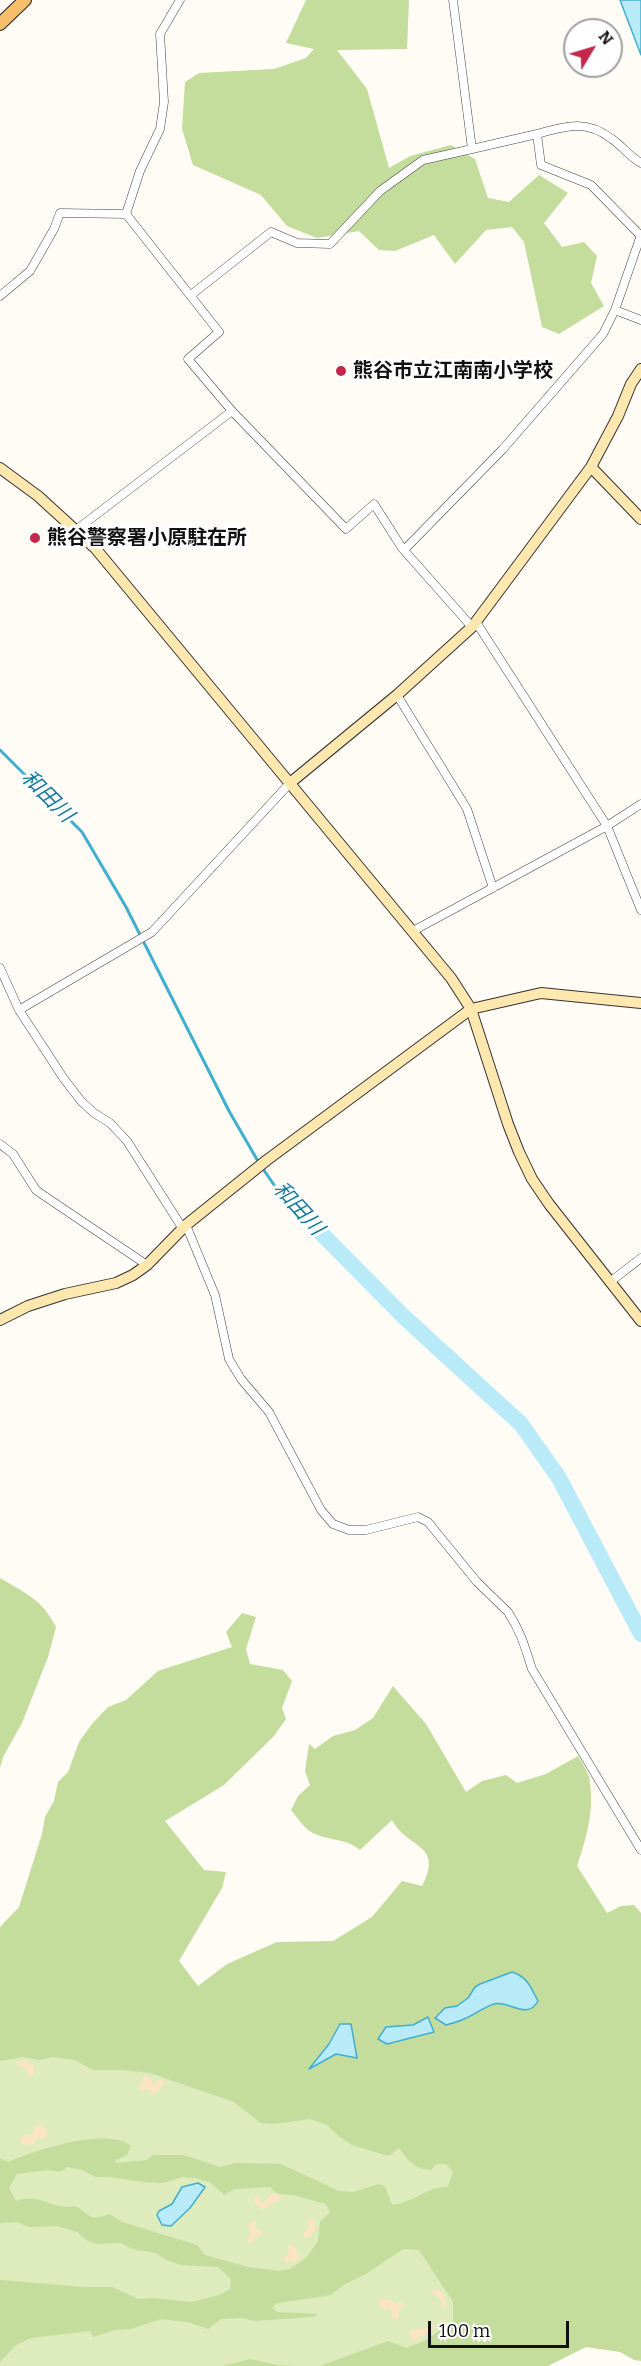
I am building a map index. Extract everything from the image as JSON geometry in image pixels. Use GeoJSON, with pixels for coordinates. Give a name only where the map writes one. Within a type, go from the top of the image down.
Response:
{"type":"FeatureCollection","features":[{"type":"Feature","properties":{"kind":"main road"},"geometry":{"type":"LineString","coordinates":[[0,24],[25,0]]}},
{"type":"Feature","properties":{"kind":"street"},"geometry":{"type":"LineString","coordinates":[[126,214],[140,171],[160,129],[164,102],[160,34],[180,0]]}},
{"type":"Feature","properties":{"kind":"street"},"geometry":{"type":"LineString","coordinates":[[453,0],[472,149]]}},
{"type":"Feature","properties":{"kind":"street"},"geometry":{"type":"LineString","coordinates":[[190,295],[271,232],[297,243],[330,244],[380,191],[423,160],[564,127],[592,126],[612,138],[641,163]]}},
{"type":"Feature","properties":{"kind":"street"},"geometry":{"type":"LineString","coordinates":[[404,550],[502,450],[603,334],[615,310],[641,236],[591,185],[540,165],[537,134]]}},
{"type":"Feature","properties":{"kind":"street"},"geometry":{"type":"LineString","coordinates":[[0,296],[30,271],[54,230],[60,213],[126,214]]}},
{"type":"Feature","properties":{"kind":"street"},"geometry":{"type":"LineString","coordinates":[[126,214],[219,332],[188,359],[232,411],[346,528],[374,504],[404,550],[474,625],[607,826],[641,910]]}},
{"type":"Feature","properties":{"kind":"street"},"geometry":{"type":"LineString","coordinates":[[615,310],[641,320]]}},
{"type":"Feature","properties":{"kind":"street"},"geometry":{"type":"LineString","coordinates":[[19,1010],[152,932],[290,783],[398,695],[474,625],[591,467],[641,369]]}},
{"type":"Feature","properties":{"kind":"street"},"geometry":{"type":"LineString","coordinates":[[76,530],[232,411]]}},
{"type":"Feature","properties":{"kind":"street"},"geometry":{"type":"LineString","coordinates":[[591,467],[641,519]]}},
{"type":"Feature","properties":{"kind":"street"},"geometry":{"type":"LineString","coordinates":[[0,468],[76,530],[130,589],[451,978],[471,1009],[508,1124],[528,1170],[549,1204],[641,1321]]}},
{"type":"Feature","properties":{"kind":"street"},"geometry":{"type":"LineString","coordinates":[[398,695],[467,809],[493,888]]}},
{"type":"Feature","properties":{"kind":"street"},"geometry":{"type":"LineString","coordinates":[[413,931],[607,826],[641,804]]}},
{"type":"Feature","properties":{"kind":"street"},"geometry":{"type":"LineString","coordinates":[[0,968],[19,1010],[51,1060],[81,1101],[110,1123],[126,1141],[185,1227],[215,1295],[229,1359],[241,1379],[269,1412],[321,1510],[333,1524],[349,1530],[366,1530],[418,1517],[428,1522],[455,1556],[508,1612],[528,1649],[532,1669],[641,1850]]}},
{"type":"Feature","properties":{"kind":"street"},"geometry":{"type":"LineString","coordinates":[[0,1320],[28,1306],[65,1294],[116,1283],[133,1275],[147,1265],[185,1227],[267,1160],[471,1009],[541,993],[641,1003]]}},
{"type":"Feature","properties":{"kind":"street"},"geometry":{"type":"LineString","coordinates":[[0,1144],[13,1154],[36,1190],[147,1265]]}},
{"type":"Feature","properties":{"kind":"street"},"geometry":{"type":"LineString","coordinates":[[610,1281],[641,1258]]}},
{"type":"Feature","properties":{"kind":"green space"},"geometry":{"type":"Polygon","coordinates":[[[306,0],[409,0],[407,49],[337,50],[367,89],[389,168],[410,156],[451,145],[475,159],[488,198],[509,202],[539,175],[568,193],[544,223],[562,247],[584,242],[597,256],[591,283],[604,306],[559,334],[542,327],[524,242],[512,227],[486,230],[455,264],[434,235],[395,251],[379,250],[359,231],[317,238],[287,226],[261,195],[193,165],[182,129],[185,82],[199,73],[274,69],[306,58],[314,49],[286,43],[306,0]]]}},
{"type":"Feature","properties":{"kind":"green space"},"geometry":{"type":"Polygon","coordinates":[[[0,1578],[39,1603],[56,1627],[48,1657],[22,1723],[3,1757],[0,1768],[0,1578]]]}},
{"type":"Feature","properties":{"kind":"green space"},"geometry":{"type":"Polygon","coordinates":[[[242,1613],[256,1617],[246,1649],[250,1664],[283,1670],[292,1681],[282,1708],[286,1719],[274,1736],[224,1785],[165,1821],[204,1870],[226,1872],[222,1888],[179,1961],[198,1986],[227,1964],[277,1942],[333,1941],[372,1917],[402,1881],[422,1886],[428,1872],[429,1862],[426,1854],[398,1829],[392,1820],[360,1850],[349,1843],[311,1832],[291,1810],[298,1796],[310,1785],[305,1771],[309,1744],[315,1749],[333,1736],[355,1730],[373,1718],[393,1686],[426,1724],[466,1792],[482,1781],[506,1775],[517,1783],[546,1774],[578,1756],[584,1766],[589,1777],[591,1800],[587,1833],[577,1866],[607,1913],[621,1906],[634,1905],[641,1913],[641,2361],[634,2360],[620,2352],[586,2347],[548,2366],[320,2366],[388,2341],[407,2348],[426,2340],[453,2321],[453,2302],[419,2250],[403,2249],[331,2295],[278,2303],[272,2307],[277,2312],[318,2314],[313,2317],[254,2321],[242,2318],[221,2319],[208,2329],[187,2322],[161,2319],[131,2329],[115,2330],[93,2337],[90,2331],[31,2338],[16,2345],[0,2362],[0,2280],[112,2287],[138,2299],[153,2298],[191,2302],[220,2295],[230,2289],[231,2279],[218,2267],[181,2265],[166,2260],[156,2253],[132,2249],[121,2243],[98,2244],[88,2241],[77,2232],[57,2226],[30,2227],[16,2222],[0,2223],[0,2158],[8,2162],[52,2147],[88,2139],[120,2140],[131,2146],[127,2155],[116,2160],[115,2163],[147,2160],[153,2155],[183,2155],[220,2167],[236,2163],[281,2164],[339,2191],[354,2192],[378,2184],[385,2186],[392,2205],[400,2204],[441,2187],[448,2187],[453,2172],[446,2164],[436,2164],[431,2170],[420,2168],[399,2148],[388,2156],[352,2145],[327,2125],[310,2119],[275,2124],[261,2123],[234,2102],[150,2073],[93,2070],[75,2060],[52,2057],[39,2060],[22,2057],[0,2061],[0,1927],[19,1907],[42,1834],[45,1817],[54,1801],[58,1782],[68,1772],[79,1742],[108,1707],[126,1700],[158,1671],[232,1647],[226,1632],[242,1613]],[[67,2167],[60,2172],[48,2170],[17,2174],[9,2188],[16,2201],[32,2199],[59,2206],[75,2206],[93,2218],[109,2214],[122,2222],[197,2245],[205,2255],[248,2267],[279,2271],[290,2269],[306,2258],[318,2241],[320,2222],[330,2212],[326,2204],[293,2195],[277,2194],[270,2187],[234,2189],[225,2195],[209,2182],[196,2178],[183,2177],[162,2183],[143,2182],[96,2177],[82,2170],[67,2167]]]}},
{"type":"Feature","properties":{"kind":"green space"},"geometry":{"type":"Polygon","coordinates":[[[0,2049],[52,2050],[305,2103],[460,2159],[476,2309],[471,2366],[0,2366],[0,2049]]]}},
{"type":"Feature","properties":{"kind":"green space"},"geometry":{"type":"Polygon","coordinates":[[[250,2359],[277,2365],[295,2366],[223,2366],[250,2359]]]}},
{"type":"Feature","properties":{"kind":"sand"},"geometry":{"type":"Polygon","coordinates":[[[27,2061],[34,2066],[34,2075],[30,2076],[25,2068],[18,2066],[17,2062],[27,2061]]]}},
{"type":"Feature","properties":{"kind":"sand"},"geometry":{"type":"Polygon","coordinates":[[[143,2076],[148,2077],[154,2083],[162,2079],[165,2083],[155,2094],[152,2094],[149,2089],[140,2091],[138,2087],[142,2083],[143,2076]]]}},
{"type":"Feature","properties":{"kind":"sand"},"geometry":{"type":"Polygon","coordinates":[[[41,2124],[47,2131],[47,2137],[43,2139],[38,2137],[33,2145],[21,2144],[24,2135],[33,2135],[34,2127],[41,2124]]]}},
{"type":"Feature","properties":{"kind":"sand"},"geometry":{"type":"Polygon","coordinates":[[[257,2193],[258,2199],[263,2203],[270,2195],[278,2193],[281,2199],[262,2210],[253,2201],[257,2193]]]}},
{"type":"Feature","properties":{"kind":"sand"},"geometry":{"type":"Polygon","coordinates":[[[313,2217],[316,2228],[311,2236],[305,2238],[303,2233],[307,2230],[309,2220],[313,2217]]]}},
{"type":"Feature","properties":{"kind":"sand"},"geometry":{"type":"Polygon","coordinates":[[[253,2220],[256,2223],[256,2229],[263,2232],[255,2237],[252,2245],[247,2241],[251,2233],[248,2225],[253,2220]]]}},
{"type":"Feature","properties":{"kind":"sand"},"geometry":{"type":"Polygon","coordinates":[[[292,2244],[299,2254],[299,2259],[294,2263],[290,2260],[286,2264],[283,2259],[289,2253],[288,2246],[292,2244]]]}},
{"type":"Feature","properties":{"kind":"sand"},"geometry":{"type":"Polygon","coordinates":[[[436,2289],[445,2294],[446,2305],[442,2309],[441,2300],[431,2292],[436,2289]]]}},
{"type":"Feature","properties":{"kind":"sand"},"geometry":{"type":"Polygon","coordinates":[[[382,2298],[393,2301],[395,2304],[401,2302],[404,2304],[398,2320],[392,2318],[391,2309],[384,2309],[379,2305],[382,2298]]]}},
{"type":"Feature","properties":{"kind":"sand"},"geometry":{"type":"Polygon","coordinates":[[[432,2323],[436,2326],[414,2342],[409,2333],[411,2330],[424,2329],[432,2323]]]}},
{"type":"Feature","properties":{"kind":"water"},"geometry":{"type":"Polygon","coordinates":[[[620,0],[641,0],[641,55],[620,0]]]}},
{"type":"Feature","properties":{"kind":"water"},"geometry":{"type":"Polygon","coordinates":[[[512,1972],[522,1977],[531,1987],[538,2001],[534,2007],[523,2010],[494,2004],[462,2020],[446,2025],[435,2018],[445,2008],[457,2006],[468,1998],[475,1987],[480,1984],[512,1972]]]}},
{"type":"Feature","properties":{"kind":"water"},"geometry":{"type":"Polygon","coordinates":[[[428,2017],[434,2032],[387,2044],[378,2039],[386,2027],[413,2025],[428,2017]]]}},
{"type":"Feature","properties":{"kind":"water"},"geometry":{"type":"Polygon","coordinates":[[[340,2024],[351,2024],[357,2058],[336,2054],[309,2069],[329,2044],[340,2024]]]}},
{"type":"Feature","properties":{"kind":"water"},"geometry":{"type":"Polygon","coordinates":[[[198,2183],[205,2187],[190,2208],[171,2226],[162,2225],[157,2215],[159,2211],[172,2204],[182,2187],[198,2183]]]}},
{"type":"Feature","properties":{"kind":"waterway","name":"和田川"},"geometry":{"type":"LineString","coordinates":[[0,750],[82,832],[126,907],[229,1111],[259,1163],[283,1198],[317,1229]]}},
{"type":"Feature","properties":{"kind":"waterway","name":"和田川"},"geometry":{"type":"LineString","coordinates":[[317,1229],[403,1316],[521,1424],[559,1478],[641,1634]]}},
{"type":"Feature","properties":{"kind":"place","name":"熊谷市立江南南小学校"},"geometry":{"type":"Point","coordinates":[341,371]}},
{"type":"Feature","properties":{"kind":"place","name":"熊谷警察署小原駐在所"},"geometry":{"type":"Point","coordinates":[35,538]}}]}
